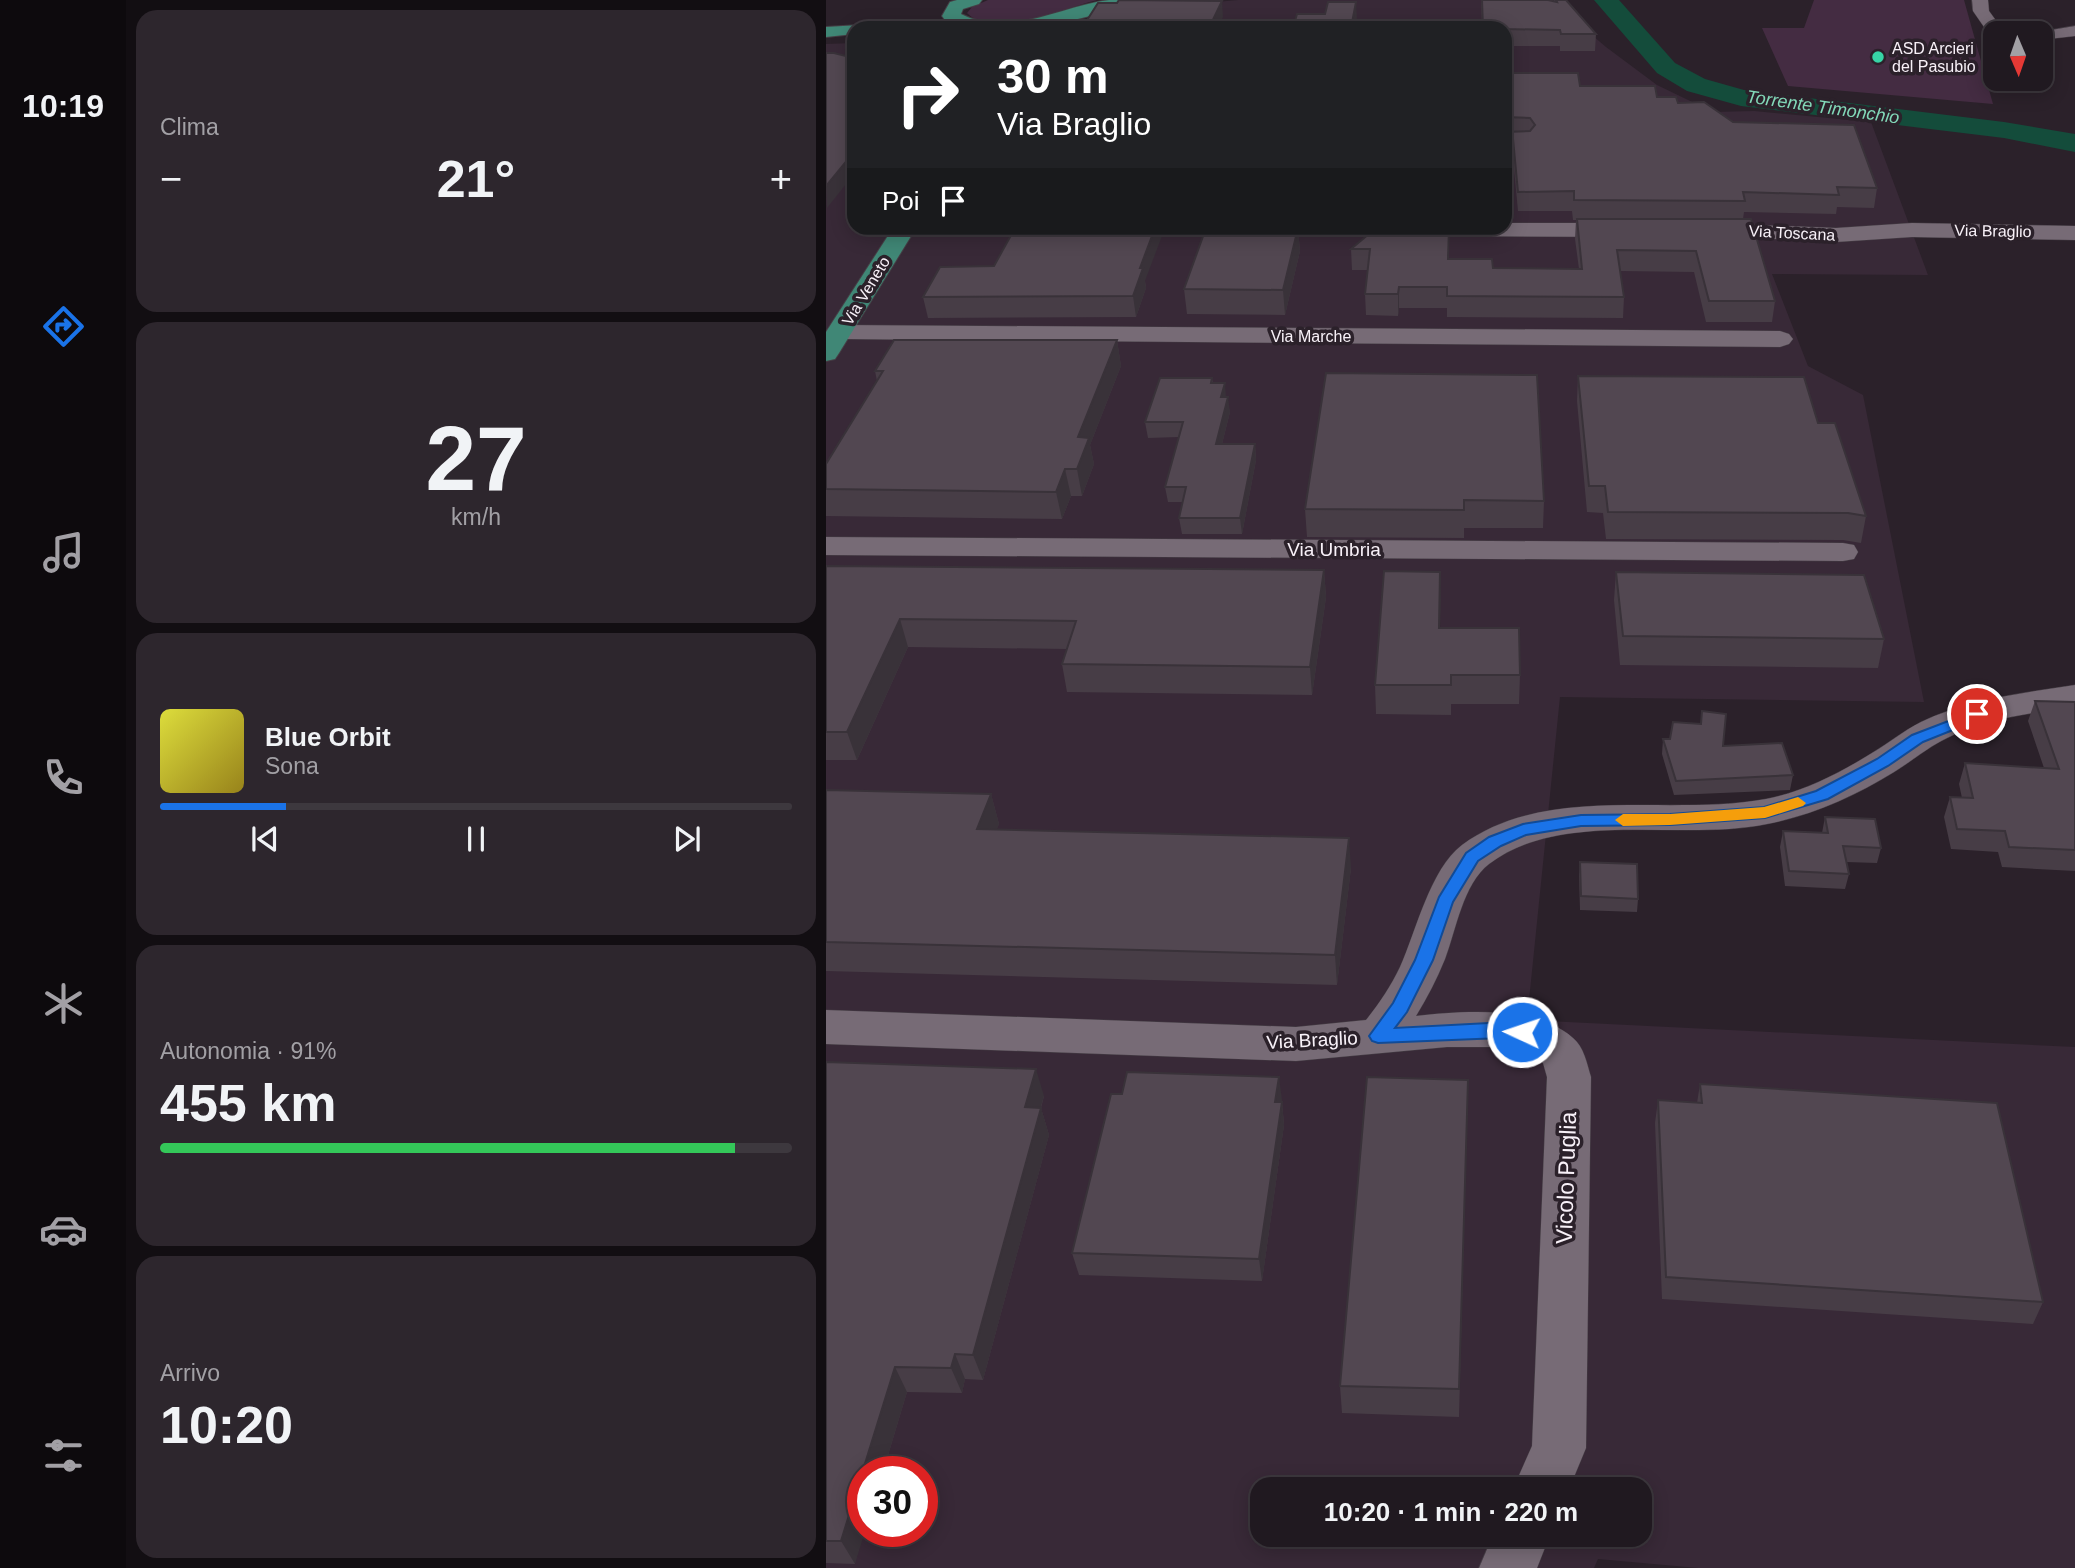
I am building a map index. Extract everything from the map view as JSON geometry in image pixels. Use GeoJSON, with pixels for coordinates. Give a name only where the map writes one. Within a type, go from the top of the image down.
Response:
{"type":"FeatureCollection","features":[{"type":"Feature","properties":{"kind":"main road"},"geometry":{"type":"LineString","coordinates":[[1060,21],[1086,10],[1133,0]]}},
{"type":"Feature","properties":{"kind":"main road"},"geometry":{"type":"LineString","coordinates":[[965,3],[951,16],[966,21]]}},
{"type":"Feature","properties":{"kind":"main road"},"geometry":{"type":"LineString","coordinates":[[892,21],[965,3]]}},
{"type":"Feature","properties":{"kind":"main road"},"geometry":{"type":"LineString","coordinates":[[826,32],[847,30]]}},
{"type":"Feature","properties":{"kind":"main road","name":"Via Veneto"},"geometry":{"type":"LineString","coordinates":[[826,353],[900,235]]}},
{"type":"Feature","properties":{"kind":"street"},"geometry":{"type":"LineString","coordinates":[[1980,0],[1981,10],[1989,21]]}},
{"type":"Feature","properties":{"kind":"street"},"geometry":{"type":"LineString","coordinates":[[2053,34],[2075,31]]}},
{"type":"Feature","properties":{"kind":"street"},"geometry":{"type":"LineString","coordinates":[[1512,229],[1640,230]]}},
{"type":"Feature","properties":{"kind":"street","name":"Via Toscana"},"geometry":{"type":"LineString","coordinates":[[1682,230],[1836,235],[1912,230]]}},
{"type":"Feature","properties":{"kind":"street","name":"Via Braglio"},"geometry":{"type":"LineString","coordinates":[[1912,230],[2075,233]]}},
{"type":"Feature","properties":{"kind":"street","name":"Via Marche"},"geometry":{"type":"LineString","coordinates":[[841,332],[1780,340]]}},
{"type":"Feature","properties":{"kind":"street","name":"Via Umbria"},"geometry":{"type":"LineString","coordinates":[[826,546],[1843,552]]}},
{"type":"Feature","properties":{"kind":"street","name":"Via Braglio"},"geometry":{"type":"LineString","coordinates":[[826,1027],[1296,1044],[1378,1036],[1401,1007],[1424,960],[1452,890],[1472,857],[1495,842],[1523,830],[1581,820],[1670,820],[1765,813],[1822,795],[1841,786],[1882,763],[1917,738],[1947,724],[2027,703],[2075,696]]}},
{"type":"Feature","properties":{"kind":"street","name":"Vicolo Puglia"},"geometry":{"type":"LineString","coordinates":[[1378,1036],[1508,1029],[1536,1035],[1561,1053],[1569,1077],[1559,1448],[1546,1477]]}},
{"type":"Feature","properties":{"kind":"street"},"geometry":{"type":"LineString","coordinates":[[1508,1568],[1517,1547]]}},
{"type":"Feature","properties":{"kind":"shaded area"},"geometry":{"type":"Polygon","coordinates":[[[988,0],[1097,0],[1024,21],[979,21],[967,13],[972,7],[988,0]]]}},
{"type":"Feature","properties":{"kind":"shaded area"},"geometry":{"type":"Polygon","coordinates":[[[1238,0],[1558,0],[1566,13],[1657,85],[1713,112],[1754,111],[1871,122],[1928,275],[1772,274],[1808,366],[1863,395],[1924,702],[1560,697],[1527,1020],[2075,1047],[2075,1568],[1698,1568],[1598,1559],[1594,1568],[826,1568],[826,44],[847,43],[847,235],[1512,235],[1512,21],[1117,21],[1182,5],[1238,0]]]}},
{"type":"Feature","properties":{"kind":"shaded area","name":"ASD Arcieri del Pasubio"},"geometry":{"type":"Polygon","coordinates":[[[1814,0],[1964,0],[1983,68],[1983,91],[1989,91],[1993,104],[1788,86],[1762,28],[1804,28],[1814,0]]]}},
{"type":"Feature","properties":{"kind":"building"},"geometry":{"type":"Polygon","coordinates":[[[1119,0],[1222,1],[1212,21],[1086,21],[1098,3],[1117,3],[1119,0]]]}},
{"type":"Feature","properties":{"kind":"building"},"geometry":{"type":"Polygon","coordinates":[[[1482,0],[1566,0],[1596,34],[1512,29],[1512,21],[1483,21],[1482,0]]]}},
{"type":"Feature","properties":{"kind":"building"},"geometry":{"type":"Polygon","coordinates":[[[1328,2],[1356,2],[1352,21],[1295,21],[1297,14],[1325,14],[1328,2]]]}},
{"type":"Feature","properties":{"kind":"building"},"geometry":{"type":"Polygon","coordinates":[[[826,53],[834,53],[847,56],[847,160],[826,186],[826,53]]]}},
{"type":"Feature","properties":{"kind":"building"},"geometry":{"type":"Polygon","coordinates":[[[1512,73],[1578,73],[1580,86],[1655,86],[1657,97],[1676,97],[1678,103],[1704,102],[1733,122],[1854,125],[1877,188],[1837,187],[1839,195],[1743,192],[1745,201],[1574,200],[1574,191],[1518,192],[1512,132],[1530,131],[1535,125],[1530,118],[1512,117],[1512,73]]]}},
{"type":"Feature","properties":{"kind":"building"},"geometry":{"type":"Polygon","coordinates":[[[1577,219],[1751,219],[1775,301],[1709,301],[1696,251],[1617,250],[1624,297],[1447,296],[1447,287],[1399,287],[1398,294],[1365,294],[1370,249],[1351,249],[1368,235],[1449,235],[1448,259],[1492,259],[1493,268],[1582,269],[1577,219]]]}},
{"type":"Feature","properties":{"kind":"building"},"geometry":{"type":"Polygon","coordinates":[[[1011,235],[1152,235],[1133,296],[923,297],[940,267],[994,266],[1011,235]]]}},
{"type":"Feature","properties":{"kind":"building"},"geometry":{"type":"Polygon","coordinates":[[[1203,235],[1296,235],[1283,290],[1184,289],[1203,235]]]}},
{"type":"Feature","properties":{"kind":"building"},"geometry":{"type":"Polygon","coordinates":[[[894,340],[1117,340],[1078,437],[1089,438],[1077,469],[1065,469],[1056,492],[826,489],[826,464],[883,371],[875,371],[894,340]]]}},
{"type":"Feature","properties":{"kind":"building"},"geometry":{"type":"Polygon","coordinates":[[[1326,373],[1537,375],[1544,501],[1464,500],[1464,510],[1305,509],[1326,373]]]}},
{"type":"Feature","properties":{"kind":"building"},"geometry":{"type":"Polygon","coordinates":[[[1578,376],[1804,377],[1818,423],[1835,423],[1866,516],[1848,513],[1608,512],[1605,486],[1589,486],[1578,376]]]}},
{"type":"Feature","properties":{"kind":"building"},"geometry":{"type":"Polygon","coordinates":[[[1160,378],[1212,378],[1211,383],[1225,383],[1221,397],[1228,397],[1216,444],[1255,444],[1240,518],[1179,518],[1186,487],[1165,487],[1183,422],[1145,422],[1160,378]]]}},
{"type":"Feature","properties":{"kind":"building"},"geometry":{"type":"Polygon","coordinates":[[[826,566],[1324,570],[1310,667],[1062,664],[1076,621],[900,619],[847,732],[826,732],[826,566]]]}},
{"type":"Feature","properties":{"kind":"building"},"geometry":{"type":"Polygon","coordinates":[[[1384,571],[1440,572],[1439,628],[1519,628],[1520,675],[1451,675],[1451,685],[1375,685],[1384,571]]]}},
{"type":"Feature","properties":{"kind":"building"},"geometry":{"type":"Polygon","coordinates":[[[1616,572],[1864,575],[1884,639],[1623,636],[1616,572]]]}},
{"type":"Feature","properties":{"kind":"building"},"geometry":{"type":"Polygon","coordinates":[[[2035,701],[2075,702],[2075,850],[2009,847],[2005,831],[1957,829],[1950,797],[1973,798],[1965,763],[2059,769],[2035,701]]]}},
{"type":"Feature","properties":{"kind":"building"},"geometry":{"type":"Polygon","coordinates":[[[1702,711],[1726,714],[1723,746],[1782,743],[1793,775],[1676,781],[1663,739],[1670,739],[1673,722],[1701,724],[1702,711]]]}},
{"type":"Feature","properties":{"kind":"building"},"geometry":{"type":"Polygon","coordinates":[[[826,790],[991,794],[977,829],[1349,838],[1335,955],[826,942],[826,790]]]}},
{"type":"Feature","properties":{"kind":"building"},"geometry":{"type":"Polygon","coordinates":[[[1825,817],[1875,819],[1881,848],[1843,846],[1849,874],[1789,871],[1783,831],[1828,833],[1825,817]]]}},
{"type":"Feature","properties":{"kind":"building"},"geometry":{"type":"Polygon","coordinates":[[[1580,862],[1637,864],[1638,899],[1581,896],[1580,862]]]}},
{"type":"Feature","properties":{"kind":"building"},"geometry":{"type":"Polygon","coordinates":[[[826,1062],[1036,1069],[1025,1107],[1041,1108],[973,1355],[955,1354],[951,1368],[895,1367],[867,1456],[847,1456],[847,1522],[841,1541],[826,1541],[826,1062]]]}},
{"type":"Feature","properties":{"kind":"building"},"geometry":{"type":"Polygon","coordinates":[[[1127,1072],[1279,1077],[1275,1102],[1282,1102],[1259,1259],[1072,1253],[1111,1094],[1122,1094],[1127,1072]]]}},
{"type":"Feature","properties":{"kind":"building"},"geometry":{"type":"Polygon","coordinates":[[[1367,1077],[1468,1080],[1459,1389],[1340,1386],[1367,1077]]]}},
{"type":"Feature","properties":{"kind":"building"},"geometry":{"type":"Polygon","coordinates":[[[1700,1084],[1997,1103],[2043,1302],[1666,1277],[1658,1100],[1702,1103],[1700,1084]]]}},
{"type":"Feature","properties":{"kind":"waterway","name":"Torrente Timonchio"},"geometry":{"type":"LineString","coordinates":[[1606,0],[1666,68],[1696,85],[1741,98],[2004,130],[2075,143]]}},
{"type":"Feature","properties":{"kind":"slow traffic"},"geometry":{"type":"LineString","coordinates":[[1623,820],[1670,820],[1765,813],[1798,803]]}},
{"type":"Feature","properties":{"kind":"place","name":"ASD Arcieri del Pasubio"},"geometry":{"type":"Point","coordinates":[1878,57]}},
{"type":"Feature","properties":{"kind":"route"},"geometry":{"type":"LineString","coordinates":[[1522,1032],[1508,1029],[1378,1036],[1401,1007],[1424,960],[1445,902],[1472,857],[1495,842],[1523,830],[1581,820],[1670,820],[1765,813],[1822,795],[1882,763],[1917,738],[1977,714]]}}]}
